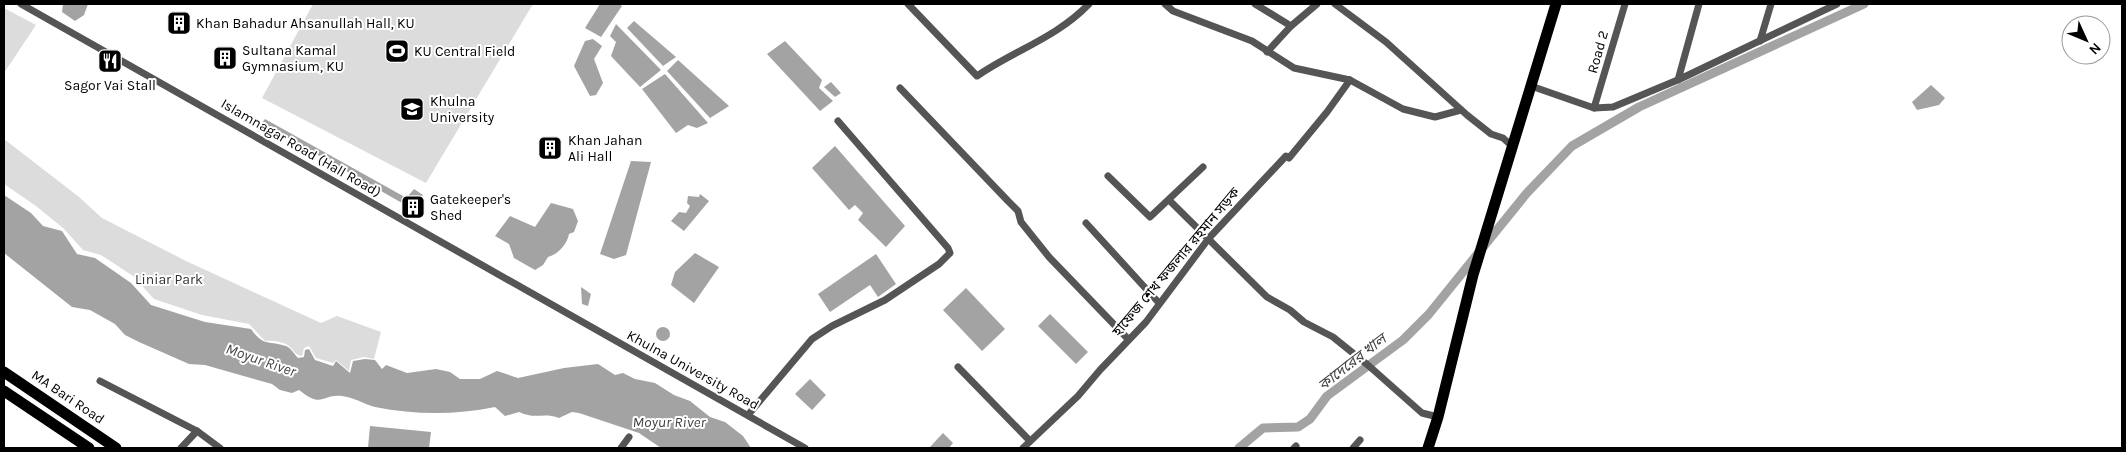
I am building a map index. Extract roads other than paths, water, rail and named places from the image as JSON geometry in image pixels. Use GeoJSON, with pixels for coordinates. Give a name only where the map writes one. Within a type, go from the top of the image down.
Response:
{"type":"FeatureCollection","features":[{"type":"Feature","properties":{"kind":"main road"},"geometry":{"type":"LineString","coordinates":[[1428,448],[1438,417],[1473,275],[1556,4]]}},
{"type":"Feature","properties":{"kind":"main road","name":"MA Bari Road"},"geometry":{"type":"LineString","coordinates":[[4,372],[116,448]]}},
{"type":"Feature","properties":{"kind":"main road"},"geometry":{"type":"LineString","coordinates":[[4,391],[89,448]]}},
{"type":"Feature","properties":{"kind":"street","name":"Islamnagar Road (Hall Road)"},"geometry":{"type":"LineString","coordinates":[[20,4],[568,314]]}},
{"type":"Feature","properties":{"kind":"street"},"geometry":{"type":"LineString","coordinates":[[908,4],[977,76],[1055,33],[1073,20],[1088,4]]}},
{"type":"Feature","properties":{"kind":"street"},"geometry":{"type":"LineString","coordinates":[[1165,4],[1173,11],[1252,41],[1294,68],[1350,80],[1403,109],[1435,116],[1460,110]]}},
{"type":"Feature","properties":{"kind":"street"},"geometry":{"type":"LineString","coordinates":[[1255,4],[1291,26]]}},
{"type":"Feature","properties":{"kind":"street"},"geometry":{"type":"LineString","coordinates":[[1267,52],[1291,26],[1317,4]]}},
{"type":"Feature","properties":{"kind":"street"},"geometry":{"type":"LineString","coordinates":[[1335,4],[1386,42],[1460,110],[1491,134],[1503,138],[1513,147]]}},
{"type":"Feature","properties":{"kind":"street","name":"Road 2"},"geometry":{"type":"LineString","coordinates":[[1594,108],[1625,4]]}},
{"type":"Feature","properties":{"kind":"street"},"geometry":{"type":"LineString","coordinates":[[1678,80],[1700,4]]}},
{"type":"Feature","properties":{"kind":"street"},"geometry":{"type":"LineString","coordinates":[[1760,41],[1771,4]]}},
{"type":"Feature","properties":{"kind":"street"},"geometry":{"type":"LineString","coordinates":[[1530,86],[1594,108],[1613,107],[1678,80],[1837,4]]}},
{"type":"Feature","properties":{"kind":"street","name":"হাফেজ শেখ ফজলার রহমান সড়ক"},"geometry":{"type":"LineString","coordinates":[[1022,448],[1078,396],[1128,339],[1146,322],[1209,238],[1286,156],[1289,158],[1327,112],[1350,80]]}},
{"type":"Feature","properties":{"kind":"street"},"geometry":{"type":"LineString","coordinates":[[900,88],[1018,212],[1021,222],[1049,256],[1128,339]]}},
{"type":"Feature","properties":{"kind":"street"},"geometry":{"type":"LineString","coordinates":[[748,415],[812,340],[832,326],[885,300],[939,264],[950,253],[948,248],[838,121]]}},
{"type":"Feature","properties":{"kind":"street"},"geometry":{"type":"LineString","coordinates":[[1108,176],[1150,217],[1203,167]]}},
{"type":"Feature","properties":{"kind":"street"},"geometry":{"type":"LineString","coordinates":[[1168,200],[1209,238],[1267,297],[1290,310],[1304,322],[1329,335],[1369,366],[1422,413],[1438,417]]}},
{"type":"Feature","properties":{"kind":"street"},"geometry":{"type":"LineString","coordinates":[[1086,223],[1159,303]]}},
{"type":"Feature","properties":{"kind":"street","name":"Khulna University Road"},"geometry":{"type":"LineString","coordinates":[[568,314],[805,448]]}},
{"type":"Feature","properties":{"kind":"street"},"geometry":{"type":"LineString","coordinates":[[958,367],[1030,441]]}},
{"type":"Feature","properties":{"kind":"street"},"geometry":{"type":"LineString","coordinates":[[100,381],[197,431],[220,448]]}},
{"type":"Feature","properties":{"kind":"street"},"geometry":{"type":"LineString","coordinates":[[181,448],[197,431]]}},
{"type":"Feature","properties":{"kind":"street"},"geometry":{"type":"LineString","coordinates":[[621,448],[629,437]]}},
{"type":"Feature","properties":{"kind":"street"},"geometry":{"type":"LineString","coordinates":[[1353,448],[1360,440]]}},
{"type":"Feature","properties":{"kind":"water"},"geometry":{"type":"Polygon","coordinates":[[[63,4],[88,4],[84,15],[75,21],[62,12],[63,4]]]}},
{"type":"Feature","properties":{"kind":"water"},"geometry":{"type":"Polygon","coordinates":[[[600,4],[619,4],[622,6],[601,37],[585,28],[600,4]]]}},
{"type":"Feature","properties":{"kind":"water"},"geometry":{"type":"Polygon","coordinates":[[[634,21],[676,57],[663,66],[627,28],[634,21]]]}},
{"type":"Feature","properties":{"kind":"water"},"geometry":{"type":"Polygon","coordinates":[[[616,24],[661,70],[640,87],[611,56],[616,42],[610,36],[616,24]]]}},
{"type":"Feature","properties":{"kind":"water"},"geometry":{"type":"Polygon","coordinates":[[[593,39],[602,46],[594,59],[603,83],[596,95],[590,96],[574,66],[585,41],[593,39]]]}},
{"type":"Feature","properties":{"kind":"water"},"geometry":{"type":"Polygon","coordinates":[[[785,41],[822,80],[819,88],[833,101],[820,111],[767,54],[785,41]]]}},
{"type":"Feature","properties":{"kind":"water"},"geometry":{"type":"Polygon","coordinates":[[[678,60],[729,106],[710,118],[667,71],[678,60]]]}},
{"type":"Feature","properties":{"kind":"water"},"geometry":{"type":"Polygon","coordinates":[[[665,74],[708,123],[697,128],[688,125],[676,133],[642,89],[665,74]]]}},
{"type":"Feature","properties":{"kind":"water"},"geometry":{"type":"Polygon","coordinates":[[[831,82],[841,93],[835,97],[824,87],[831,82]]]}},
{"type":"Feature","properties":{"kind":"water"},"geometry":{"type":"Polygon","coordinates":[[[1931,85],[1945,98],[1939,105],[1917,110],[1912,102],[1931,85]]]}},
{"type":"Feature","properties":{"kind":"water"},"geometry":{"type":"Polygon","coordinates":[[[265,119],[403,196],[408,196],[414,189],[423,195],[420,199],[415,196],[409,203],[402,203],[262,123],[265,119]]]}},
{"type":"Feature","properties":{"kind":"water"},"geometry":{"type":"Polygon","coordinates":[[[835,146],[905,226],[886,247],[858,220],[863,213],[855,205],[849,210],[812,168],[835,146]]]}},
{"type":"Feature","properties":{"kind":"water"},"geometry":{"type":"Polygon","coordinates":[[[631,161],[651,162],[626,255],[614,259],[600,254],[631,161]]]}},
{"type":"Feature","properties":{"kind":"water"},"geometry":{"type":"Polygon","coordinates":[[[700,194],[709,201],[684,231],[671,221],[679,212],[686,213],[690,206],[687,203],[688,196],[699,197],[700,194]]]}},
{"type":"Feature","properties":{"kind":"water","name":"Moyur River"},"geometry":{"type":"Polygon","coordinates":[[[4,195],[31,213],[43,226],[62,231],[77,254],[95,258],[131,283],[151,305],[205,322],[251,329],[263,341],[288,347],[298,358],[304,357],[305,350],[309,349],[315,360],[333,366],[336,361],[350,373],[353,361],[365,359],[375,360],[382,369],[386,365],[407,373],[436,369],[450,372],[460,379],[480,379],[497,371],[518,378],[564,368],[598,364],[615,375],[623,373],[635,379],[655,383],[674,395],[690,401],[710,417],[725,422],[743,436],[751,448],[661,448],[639,433],[572,412],[559,418],[519,412],[505,416],[495,407],[465,412],[420,413],[375,407],[342,396],[318,400],[307,396],[299,390],[292,393],[280,390],[272,384],[205,365],[189,364],[125,335],[115,324],[90,310],[72,307],[4,253],[4,195]]]}},
{"type":"Feature","properties":{"kind":"water"},"geometry":{"type":"Polygon","coordinates":[[[551,203],[573,209],[578,221],[574,232],[569,234],[562,248],[548,257],[543,265],[535,270],[514,258],[509,244],[495,236],[510,216],[535,227],[551,203]]]}},
{"type":"Feature","properties":{"kind":"water"},"geometry":{"type":"Polygon","coordinates":[[[695,253],[719,267],[694,303],[671,285],[675,272],[695,253]]]}},
{"type":"Feature","properties":{"kind":"water"},"geometry":{"type":"Polygon","coordinates":[[[876,254],[896,284],[878,297],[870,285],[830,312],[818,294],[876,254]]]}},
{"type":"Feature","properties":{"kind":"water"},"geometry":{"type":"Polygon","coordinates":[[[581,287],[591,294],[588,306],[582,304],[581,287]]]}},
{"type":"Feature","properties":{"kind":"water"},"geometry":{"type":"Polygon","coordinates":[[[966,288],[1005,329],[982,351],[943,310],[966,288]]]}},
{"type":"Feature","properties":{"kind":"water"},"geometry":{"type":"Polygon","coordinates":[[[1050,314],[1088,352],[1076,364],[1038,326],[1050,314]]]}},
{"type":"Feature","properties":{"kind":"water"},"geometry":{"type":"Polygon","coordinates":[[[663,327],[668,329],[670,334],[668,339],[663,341],[658,339],[656,334],[658,329],[663,327]]]}},
{"type":"Feature","properties":{"kind":"water"},"geometry":{"type":"Polygon","coordinates":[[[810,379],[826,395],[812,410],[795,394],[810,379]]]}},
{"type":"Feature","properties":{"kind":"water"},"geometry":{"type":"Polygon","coordinates":[[[370,426],[431,432],[429,448],[368,448],[370,426]]]}},
{"type":"Feature","properties":{"kind":"water"},"geometry":{"type":"Polygon","coordinates":[[[943,433],[953,443],[949,448],[929,448],[943,433]]]}},
{"type":"Feature","properties":{"kind":"waterway","name":"কাদেরের খাল"},"geometry":{"type":"LineString","coordinates":[[1239,448],[1263,428],[1298,427],[1310,419],[1327,396],[1403,340],[1429,314],[1526,194],[1572,146],[1639,107],[1864,4]]}},
{"type":"Feature","properties":{"kind":"place","name":"Khan Bahadur Ahsanullah Hall, KU"},"geometry":{"type":"Point","coordinates":[179,23]}},
{"type":"Feature","properties":{"kind":"place","name":"KU Central Field"},"geometry":{"type":"Point","coordinates":[397,51]}},
{"type":"Feature","properties":{"kind":"place","name":"Sultana Kamal Gymnasium, KU"},"geometry":{"type":"Point","coordinates":[225,58]}},
{"type":"Feature","properties":{"kind":"place","name":"Sagor Vai Stall"},"geometry":{"type":"Point","coordinates":[110,61]}},
{"type":"Feature","properties":{"kind":"place","name":"Khulna University"},"geometry":{"type":"Point","coordinates":[412,109]}},
{"type":"Feature","properties":{"kind":"place","name":"Khan Jahan Ali Hall"},"geometry":{"type":"Point","coordinates":[550,148]}},
{"type":"Feature","properties":{"kind":"place","name":"Gatekeeper's Shed"},"geometry":{"type":"Point","coordinates":[413,207]}},
{"type":"Feature","properties":{"kind":"park label","name":"Liniar Park"},"geometry":{"type":"Point","coordinates":[169,279]}}]}
